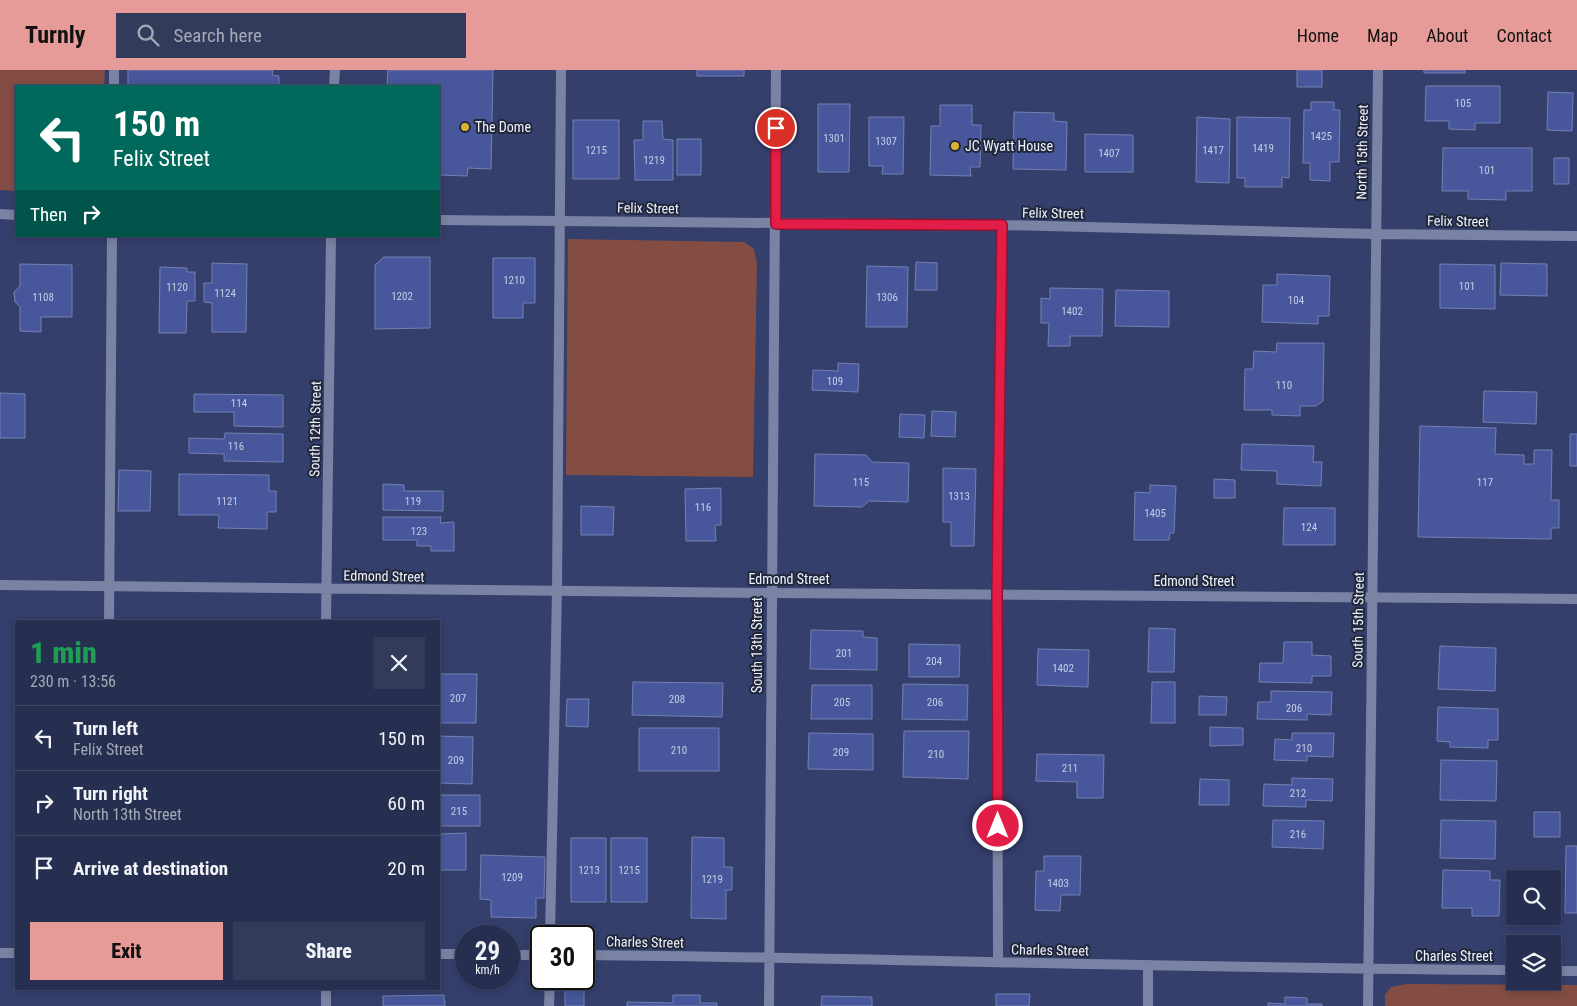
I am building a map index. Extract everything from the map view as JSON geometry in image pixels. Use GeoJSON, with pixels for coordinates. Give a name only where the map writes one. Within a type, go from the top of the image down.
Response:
{"type":"FeatureCollection","features":[{"type":"Feature","properties":{"kind":"street"},"geometry":{"type":"LineString","coordinates":[[114,70],[114,85]]}},
{"type":"Feature","properties":{"kind":"street"},"geometry":{"type":"LineString","coordinates":[[334,85],[335,70]]}},
{"type":"Feature","properties":{"kind":"street"},"geometry":{"type":"LineString","coordinates":[[550,925],[557,591],[561,70]]}},
{"type":"Feature","properties":{"kind":"street","name":"South 13th Street"},"geometry":{"type":"LineString","coordinates":[[769,1006],[776,70]]}},
{"type":"Feature","properties":{"kind":"street","name":"North 15th Street"},"geometry":{"type":"LineString","coordinates":[[1375,234],[1378,70]]}},
{"type":"Feature","properties":{"kind":"street"},"geometry":{"type":"LineString","coordinates":[[0,214],[15,215]]}},
{"type":"Feature","properties":{"kind":"street","name":"Felix Street"},"geometry":{"type":"LineString","coordinates":[[440,220],[1002,225],[1375,234],[1577,236]]}},
{"type":"Feature","properties":{"kind":"street"},"geometry":{"type":"LineString","coordinates":[[998,962],[997,594],[1002,225]]}},
{"type":"Feature","properties":{"kind":"street","name":"South 15th Street"},"geometry":{"type":"LineString","coordinates":[[1368,1006],[1375,234]]}},
{"type":"Feature","properties":{"kind":"street"},"geometry":{"type":"LineString","coordinates":[[109,620],[112,237]]}},
{"type":"Feature","properties":{"kind":"street","name":"South 12th Street"},"geometry":{"type":"LineString","coordinates":[[326,620],[331,237]]}},
{"type":"Feature","properties":{"kind":"street","name":"Edmond Street"},"geometry":{"type":"LineString","coordinates":[[0,585],[1577,599]]}},
{"type":"Feature","properties":{"kind":"street"},"geometry":{"type":"LineString","coordinates":[[0,953],[15,953]]}},
{"type":"Feature","properties":{"kind":"street"},"geometry":{"type":"LineString","coordinates":[[440,954],[455,954]]}},
{"type":"Feature","properties":{"kind":"street","name":"Charles Street"},"geometry":{"type":"LineString","coordinates":[[595,955],[1368,970],[1506,970]]}},
{"type":"Feature","properties":{"kind":"street"},"geometry":{"type":"LineString","coordinates":[[1148,965],[1148,1006]]}},
{"type":"Feature","properties":{"kind":"street"},"geometry":{"type":"LineString","coordinates":[[1561,970],[1577,971]]}},
{"type":"Feature","properties":{"kind":"street"},"geometry":{"type":"LineString","coordinates":[[326,990],[326,1006]]}},
{"type":"Feature","properties":{"kind":"street"},"geometry":{"type":"LineString","coordinates":[[550,990],[550,1006]]}},
{"type":"Feature","properties":{"kind":"shaded area"},"geometry":{"type":"Polygon","coordinates":[[[0,70],[105,70],[104,85],[15,85],[15,191],[0,190],[0,70]]]}},
{"type":"Feature","properties":{"kind":"shaded area"},"geometry":{"type":"Polygon","coordinates":[[[568,239],[744,242],[754,249],[757,264],[753,477],[566,475],[568,239]]]}},
{"type":"Feature","properties":{"kind":"shaded area"},"geometry":{"type":"Polygon","coordinates":[[[1407,984],[1506,985],[1506,990],[1561,990],[1561,985],[1577,985],[1577,1006],[1385,1006],[1385,995],[1391,987],[1407,984]]]}},
{"type":"Feature","properties":{"kind":"building"},"geometry":{"type":"Polygon","coordinates":[[[128,70],[273,70],[272,75],[279,76],[279,85],[128,85],[128,70]]]}},
{"type":"Feature","properties":{"kind":"building","name":"The Dome"},"geometry":{"type":"Polygon","coordinates":[[[388,70],[493,70],[491,169],[468,168],[467,176],[440,175],[440,85],[387,85],[388,70]]]}},
{"type":"Feature","properties":{"kind":"building"},"geometry":{"type":"Polygon","coordinates":[[[697,70],[744,70],[744,76],[697,76],[697,70]]]}},
{"type":"Feature","properties":{"kind":"building"},"geometry":{"type":"Polygon","coordinates":[[[1297,70],[1322,70],[1322,87],[1297,87],[1297,70]]]}},
{"type":"Feature","properties":{"kind":"building"},"geometry":{"type":"Polygon","coordinates":[[[1424,70],[1465,70],[1465,73],[1424,73],[1424,70]]]}},
{"type":"Feature","properties":{"kind":"building"},"geometry":{"type":"Polygon","coordinates":[[[1426,86],[1500,86],[1500,123],[1475,123],[1475,130],[1449,129],[1449,121],[1425,121],[1426,86]]]}},
{"type":"Feature","properties":{"kind":"building"},"geometry":{"type":"Polygon","coordinates":[[[1548,92],[1573,93],[1572,131],[1547,130],[1548,92]]]}},
{"type":"Feature","properties":{"kind":"building"},"geometry":{"type":"Polygon","coordinates":[[[1311,102],[1334,102],[1334,110],[1340,110],[1339,162],[1330,162],[1330,181],[1310,180],[1310,163],[1303,163],[1304,110],[1311,110],[1311,102]]]}},
{"type":"Feature","properties":{"kind":"building"},"geometry":{"type":"Polygon","coordinates":[[[818,104],[850,104],[849,172],[818,172],[818,104]]]}},
{"type":"Feature","properties":{"kind":"building","name":"JC Wyatt House"},"geometry":{"type":"Polygon","coordinates":[[[940,105],[972,105],[972,125],[981,125],[980,167],[970,167],[971,176],[930,175],[931,126],[940,126],[940,105]]]}},
{"type":"Feature","properties":{"kind":"building"},"geometry":{"type":"Polygon","coordinates":[[[1014,112],[1054,113],[1054,121],[1067,122],[1066,170],[1013,169],[1014,112]]]}},
{"type":"Feature","properties":{"kind":"building"},"geometry":{"type":"Polygon","coordinates":[[[869,117],[904,117],[903,174],[882,174],[883,166],[869,166],[869,117]]]}},
{"type":"Feature","properties":{"kind":"building"},"geometry":{"type":"Polygon","coordinates":[[[1197,117],[1230,119],[1229,183],[1196,182],[1197,117]]]}},
{"type":"Feature","properties":{"kind":"building"},"geometry":{"type":"Polygon","coordinates":[[[1237,117],[1290,118],[1289,178],[1282,177],[1282,187],[1245,187],[1245,178],[1237,178],[1237,117]]]}},
{"type":"Feature","properties":{"kind":"building"},"geometry":{"type":"Polygon","coordinates":[[[573,120],[619,120],[619,179],[573,179],[573,120]]]}},
{"type":"Feature","properties":{"kind":"building"},"geometry":{"type":"Polygon","coordinates":[[[643,121],[662,121],[663,139],[673,140],[673,180],[635,180],[634,140],[643,140],[643,121]]]}},
{"type":"Feature","properties":{"kind":"building"},"geometry":{"type":"Polygon","coordinates":[[[1085,134],[1133,135],[1133,172],[1085,172],[1085,134]]]}},
{"type":"Feature","properties":{"kind":"building"},"geometry":{"type":"Polygon","coordinates":[[[677,139],[701,139],[701,175],[677,175],[677,139]]]}},
{"type":"Feature","properties":{"kind":"building"},"geometry":{"type":"Polygon","coordinates":[[[1443,148],[1532,148],[1532,191],[1506,191],[1506,200],[1468,199],[1468,191],[1442,191],[1443,148]]]}},
{"type":"Feature","properties":{"kind":"building"},"geometry":{"type":"Polygon","coordinates":[[[1554,158],[1569,158],[1569,184],[1554,184],[1554,158]]]}},
{"type":"Feature","properties":{"kind":"building"},"geometry":{"type":"Polygon","coordinates":[[[384,257],[430,257],[430,328],[375,329],[375,265],[384,257]]]}},
{"type":"Feature","properties":{"kind":"building"},"geometry":{"type":"Polygon","coordinates":[[[493,258],[535,258],[535,303],[523,303],[523,318],[493,318],[493,258]]]}},
{"type":"Feature","properties":{"kind":"building"},"geometry":{"type":"Polygon","coordinates":[[[916,262],[937,263],[937,290],[915,290],[916,262]]]}},
{"type":"Feature","properties":{"kind":"building"},"geometry":{"type":"Polygon","coordinates":[[[212,263],[247,264],[246,332],[212,332],[212,303],[204,302],[204,283],[212,283],[212,263]]]}},
{"type":"Feature","properties":{"kind":"building"},"geometry":{"type":"Polygon","coordinates":[[[1501,263],[1547,264],[1547,296],[1500,295],[1501,263]]]}},
{"type":"Feature","properties":{"kind":"building"},"geometry":{"type":"Polygon","coordinates":[[[20,264],[72,265],[72,317],[41,317],[41,332],[20,331],[20,307],[15,302],[14,292],[20,286],[20,264]]]}},
{"type":"Feature","properties":{"kind":"building"},"geometry":{"type":"Polygon","coordinates":[[[1440,264],[1495,265],[1495,309],[1440,308],[1440,264]]]}},
{"type":"Feature","properties":{"kind":"building"},"geometry":{"type":"Polygon","coordinates":[[[867,266],[908,267],[907,327],[866,327],[867,266]]]}},
{"type":"Feature","properties":{"kind":"building"},"geometry":{"type":"Polygon","coordinates":[[[160,267],[187,268],[187,272],[195,272],[195,301],[187,301],[186,333],[159,333],[160,267]]]}},
{"type":"Feature","properties":{"kind":"building"},"geometry":{"type":"Polygon","coordinates":[[[1277,274],[1330,276],[1329,316],[1318,316],[1318,324],[1262,322],[1263,285],[1277,285],[1277,274]]]}},
{"type":"Feature","properties":{"kind":"building"},"geometry":{"type":"Polygon","coordinates":[[[1050,288],[1103,289],[1102,336],[1070,336],[1070,346],[1048,346],[1049,323],[1041,323],[1041,298],[1050,299],[1050,288]]]}},
{"type":"Feature","properties":{"kind":"building"},"geometry":{"type":"Polygon","coordinates":[[[1116,290],[1169,291],[1169,327],[1115,326],[1116,290]]]}},
{"type":"Feature","properties":{"kind":"building"},"geometry":{"type":"Polygon","coordinates":[[[1277,343],[1324,343],[1323,401],[1316,406],[1300,406],[1300,416],[1272,415],[1272,410],[1244,410],[1245,369],[1253,369],[1254,351],[1276,352],[1277,343]]]}},
{"type":"Feature","properties":{"kind":"building"},"geometry":{"type":"Polygon","coordinates":[[[838,363],[859,364],[858,392],[812,390],[813,370],[838,371],[838,363]]]}},
{"type":"Feature","properties":{"kind":"building"},"geometry":{"type":"Polygon","coordinates":[[[1484,391],[1537,392],[1536,424],[1483,422],[1484,391]]]}},
{"type":"Feature","properties":{"kind":"building"},"geometry":{"type":"Polygon","coordinates":[[[0,393],[25,394],[25,438],[0,438],[0,393]]]}},
{"type":"Feature","properties":{"kind":"building"},"geometry":{"type":"Polygon","coordinates":[[[194,394],[283,395],[283,427],[234,426],[234,412],[194,412],[194,394]]]}},
{"type":"Feature","properties":{"kind":"building"},"geometry":{"type":"Polygon","coordinates":[[[932,411],[956,412],[955,437],[931,436],[932,411]]]}},
{"type":"Feature","properties":{"kind":"building"},"geometry":{"type":"Polygon","coordinates":[[[900,414],[925,415],[924,438],[899,437],[900,414]]]}},
{"type":"Feature","properties":{"kind":"building"},"geometry":{"type":"Polygon","coordinates":[[[1420,426],[1496,428],[1495,454],[1524,455],[1524,464],[1534,464],[1534,450],[1552,450],[1551,500],[1559,500],[1559,528],[1551,528],[1551,539],[1418,537],[1420,426]]]}},
{"type":"Feature","properties":{"kind":"building"},"geometry":{"type":"Polygon","coordinates":[[[225,433],[283,434],[283,462],[224,461],[224,454],[189,453],[189,438],[224,439],[225,433]]]}},
{"type":"Feature","properties":{"kind":"building"},"geometry":{"type":"Polygon","coordinates":[[[1570,434],[1577,434],[1577,466],[1570,466],[1570,434]]]}},
{"type":"Feature","properties":{"kind":"building"},"geometry":{"type":"Polygon","coordinates":[[[1242,444],[1314,446],[1313,462],[1322,462],[1321,486],[1277,484],[1277,471],[1241,470],[1242,444]]]}},
{"type":"Feature","properties":{"kind":"building"},"geometry":{"type":"Polygon","coordinates":[[[815,454],[866,455],[872,462],[909,463],[908,502],[869,501],[862,507],[814,506],[815,454]]]}},
{"type":"Feature","properties":{"kind":"building"},"geometry":{"type":"Polygon","coordinates":[[[943,468],[976,469],[974,546],[951,546],[951,522],[943,522],[943,468]]]}},
{"type":"Feature","properties":{"kind":"building"},"geometry":{"type":"Polygon","coordinates":[[[119,470],[151,471],[150,511],[118,511],[119,470]]]}},
{"type":"Feature","properties":{"kind":"building"},"geometry":{"type":"Polygon","coordinates":[[[179,474],[269,475],[269,491],[276,491],[276,512],[267,512],[267,529],[218,528],[219,515],[179,515],[179,474]]]}},
{"type":"Feature","properties":{"kind":"building"},"geometry":{"type":"Polygon","coordinates":[[[1214,479],[1235,480],[1235,498],[1214,498],[1214,479]]]}},
{"type":"Feature","properties":{"kind":"building"},"geometry":{"type":"Polygon","coordinates":[[[383,484],[404,485],[404,491],[443,491],[443,511],[383,510],[383,484]]]}},
{"type":"Feature","properties":{"kind":"building"},"geometry":{"type":"Polygon","coordinates":[[[1150,485],[1176,486],[1174,533],[1170,533],[1169,540],[1134,540],[1135,492],[1150,493],[1150,485]]]}},
{"type":"Feature","properties":{"kind":"building"},"geometry":{"type":"Polygon","coordinates":[[[721,488],[721,525],[715,525],[716,541],[686,541],[685,489],[721,488]]]}},
{"type":"Feature","properties":{"kind":"building"},"geometry":{"type":"Polygon","coordinates":[[[581,506],[614,507],[613,535],[581,535],[581,506]]]}},
{"type":"Feature","properties":{"kind":"building"},"geometry":{"type":"Polygon","coordinates":[[[1284,508],[1335,508],[1335,545],[1283,545],[1284,508]]]}},
{"type":"Feature","properties":{"kind":"building"},"geometry":{"type":"Polygon","coordinates":[[[383,517],[441,517],[440,523],[454,522],[454,551],[431,551],[431,546],[417,546],[417,540],[383,540],[383,517]]]}},
{"type":"Feature","properties":{"kind":"building"},"geometry":{"type":"Polygon","coordinates":[[[1149,628],[1175,629],[1174,672],[1148,672],[1149,628]]]}},
{"type":"Feature","properties":{"kind":"building"},"geometry":{"type":"Polygon","coordinates":[[[811,630],[863,631],[863,637],[877,638],[877,670],[810,669],[811,630]]]}},
{"type":"Feature","properties":{"kind":"building"},"geometry":{"type":"Polygon","coordinates":[[[1284,642],[1312,642],[1312,655],[1331,656],[1331,676],[1312,676],[1312,683],[1259,682],[1260,663],[1283,663],[1284,642]]]}},
{"type":"Feature","properties":{"kind":"building"},"geometry":{"type":"Polygon","coordinates":[[[909,644],[960,645],[959,677],[909,677],[909,644]]]}},
{"type":"Feature","properties":{"kind":"building"},"geometry":{"type":"Polygon","coordinates":[[[1440,646],[1496,648],[1495,691],[1438,689],[1440,646]]]}},
{"type":"Feature","properties":{"kind":"building"},"geometry":{"type":"Polygon","coordinates":[[[1038,649],[1089,650],[1088,687],[1037,685],[1038,649]]]}},
{"type":"Feature","properties":{"kind":"building"},"geometry":{"type":"Polygon","coordinates":[[[440,674],[477,674],[476,723],[440,723],[440,674]]]}},
{"type":"Feature","properties":{"kind":"building"},"geometry":{"type":"Polygon","coordinates":[[[633,682],[723,683],[722,717],[632,715],[633,682]]]}},
{"type":"Feature","properties":{"kind":"building"},"geometry":{"type":"Polygon","coordinates":[[[1152,682],[1175,682],[1175,723],[1151,723],[1152,682]]]}},
{"type":"Feature","properties":{"kind":"building"},"geometry":{"type":"Polygon","coordinates":[[[903,684],[968,685],[967,720],[902,719],[903,684]]]}},
{"type":"Feature","properties":{"kind":"building"},"geometry":{"type":"Polygon","coordinates":[[[812,685],[872,685],[872,719],[811,719],[812,685]]]}},
{"type":"Feature","properties":{"kind":"building"},"geometry":{"type":"Polygon","coordinates":[[[1271,691],[1332,692],[1331,715],[1307,714],[1307,720],[1257,719],[1258,702],[1271,702],[1271,691]]]}},
{"type":"Feature","properties":{"kind":"building"},"geometry":{"type":"Polygon","coordinates":[[[1199,696],[1227,697],[1226,715],[1199,715],[1199,696]]]}},
{"type":"Feature","properties":{"kind":"building"},"geometry":{"type":"Polygon","coordinates":[[[567,699],[589,699],[588,727],[566,726],[567,699]]]}},
{"type":"Feature","properties":{"kind":"building"},"geometry":{"type":"Polygon","coordinates":[[[1438,707],[1498,709],[1498,740],[1488,740],[1488,748],[1450,747],[1450,742],[1437,741],[1438,707]]]}},
{"type":"Feature","properties":{"kind":"building"},"geometry":{"type":"Polygon","coordinates":[[[1210,727],[1243,728],[1243,745],[1210,746],[1210,727]]]}},
{"type":"Feature","properties":{"kind":"building"},"geometry":{"type":"Polygon","coordinates":[[[639,728],[719,728],[719,771],[639,771],[639,728]]]}},
{"type":"Feature","properties":{"kind":"building"},"geometry":{"type":"Polygon","coordinates":[[[904,731],[969,731],[968,779],[903,777],[904,731]]]}},
{"type":"Feature","properties":{"kind":"building"},"geometry":{"type":"Polygon","coordinates":[[[809,733],[873,734],[873,770],[808,769],[809,733]]]}},
{"type":"Feature","properties":{"kind":"building"},"geometry":{"type":"Polygon","coordinates":[[[1292,733],[1334,733],[1333,757],[1307,756],[1307,761],[1274,760],[1275,739],[1292,740],[1292,733]]]}},
{"type":"Feature","properties":{"kind":"building"},"geometry":{"type":"Polygon","coordinates":[[[440,736],[473,737],[472,784],[440,783],[440,736]]]}},
{"type":"Feature","properties":{"kind":"building"},"geometry":{"type":"Polygon","coordinates":[[[1037,754],[1104,755],[1103,798],[1077,798],[1077,782],[1036,781],[1037,754]]]}},
{"type":"Feature","properties":{"kind":"building"},"geometry":{"type":"Polygon","coordinates":[[[1441,760],[1497,761],[1496,801],[1440,800],[1441,760]]]}},
{"type":"Feature","properties":{"kind":"building"},"geometry":{"type":"Polygon","coordinates":[[[1292,778],[1333,779],[1332,801],[1306,800],[1306,807],[1263,806],[1264,784],[1292,785],[1292,778]]]}},
{"type":"Feature","properties":{"kind":"building"},"geometry":{"type":"Polygon","coordinates":[[[1200,779],[1229,780],[1229,805],[1199,805],[1200,779]]]}},
{"type":"Feature","properties":{"kind":"building"},"geometry":{"type":"Polygon","coordinates":[[[440,795],[480,795],[480,826],[440,826],[440,795]]]}},
{"type":"Feature","properties":{"kind":"building"},"geometry":{"type":"Polygon","coordinates":[[[1534,812],[1560,812],[1560,837],[1534,837],[1534,812]]]}},
{"type":"Feature","properties":{"kind":"building"},"geometry":{"type":"Polygon","coordinates":[[[1273,820],[1324,821],[1323,849],[1272,847],[1273,820]]]}},
{"type":"Feature","properties":{"kind":"building"},"geometry":{"type":"Polygon","coordinates":[[[1441,820],[1496,821],[1495,859],[1440,858],[1441,820]]]}},
{"type":"Feature","properties":{"kind":"building"},"geometry":{"type":"Polygon","coordinates":[[[466,833],[466,870],[440,870],[440,834],[466,833]]]}},
{"type":"Feature","properties":{"kind":"building"},"geometry":{"type":"Polygon","coordinates":[[[692,837],[724,838],[724,867],[732,867],[732,890],[726,890],[726,919],[691,918],[692,837]]]}},
{"type":"Feature","properties":{"kind":"building"},"geometry":{"type":"Polygon","coordinates":[[[571,838],[606,838],[606,902],[571,902],[571,838]]]}},
{"type":"Feature","properties":{"kind":"building"},"geometry":{"type":"Polygon","coordinates":[[[611,838],[647,838],[647,902],[611,902],[611,838]]]}},
{"type":"Feature","properties":{"kind":"building"},"geometry":{"type":"Polygon","coordinates":[[[1566,846],[1577,846],[1577,913],[1565,913],[1566,846]]]}},
{"type":"Feature","properties":{"kind":"building"},"geometry":{"type":"Polygon","coordinates":[[[481,855],[545,857],[544,898],[536,898],[536,918],[491,917],[491,900],[480,899],[481,855]]]}},
{"type":"Feature","properties":{"kind":"building"},"geometry":{"type":"Polygon","coordinates":[[[1044,856],[1081,856],[1080,895],[1061,895],[1060,911],[1035,910],[1036,871],[1044,871],[1044,856]]]}},
{"type":"Feature","properties":{"kind":"building"},"geometry":{"type":"Polygon","coordinates":[[[1443,870],[1490,871],[1490,880],[1500,880],[1499,916],[1472,916],[1472,908],[1442,908],[1443,870]]]}},
{"type":"Feature","properties":{"kind":"building"},"geometry":{"type":"Polygon","coordinates":[[[565,990],[584,990],[584,1006],[565,1006],[565,990]]]}},
{"type":"Feature","properties":{"kind":"building"},"geometry":{"type":"Polygon","coordinates":[[[996,994],[1030,994],[1029,1006],[996,1006],[996,994]]]}},
{"type":"Feature","properties":{"kind":"building"},"geometry":{"type":"Polygon","coordinates":[[[444,995],[445,1006],[383,1006],[383,996],[444,995]]]}},
{"type":"Feature","properties":{"kind":"building"},"geometry":{"type":"Polygon","coordinates":[[[673,995],[700,995],[700,1003],[717,1003],[717,1006],[627,1006],[627,1002],[673,1003],[673,995]]]}},
{"type":"Feature","properties":{"kind":"building"},"geometry":{"type":"Polygon","coordinates":[[[822,996],[872,997],[872,1006],[821,1006],[822,996]]]}},
{"type":"Feature","properties":{"kind":"building"},"geometry":{"type":"Polygon","coordinates":[[[1285,997],[1307,998],[1307,1004],[1322,1004],[1322,1006],[1268,1006],[1268,1003],[1285,1004],[1285,997]]]}},
{"type":"Feature","properties":{"kind":"place","name":"The Dome"},"geometry":{"type":"Point","coordinates":[465,127]}},
{"type":"Feature","properties":{"kind":"place","name":"JC Wyatt House"},"geometry":{"type":"Point","coordinates":[955,146]}},
{"type":"Feature","properties":{"kind":"route"},"geometry":{"type":"LineString","coordinates":[[776,128],[776,224],[1002,225],[997,594],[998,826]]}}]}
